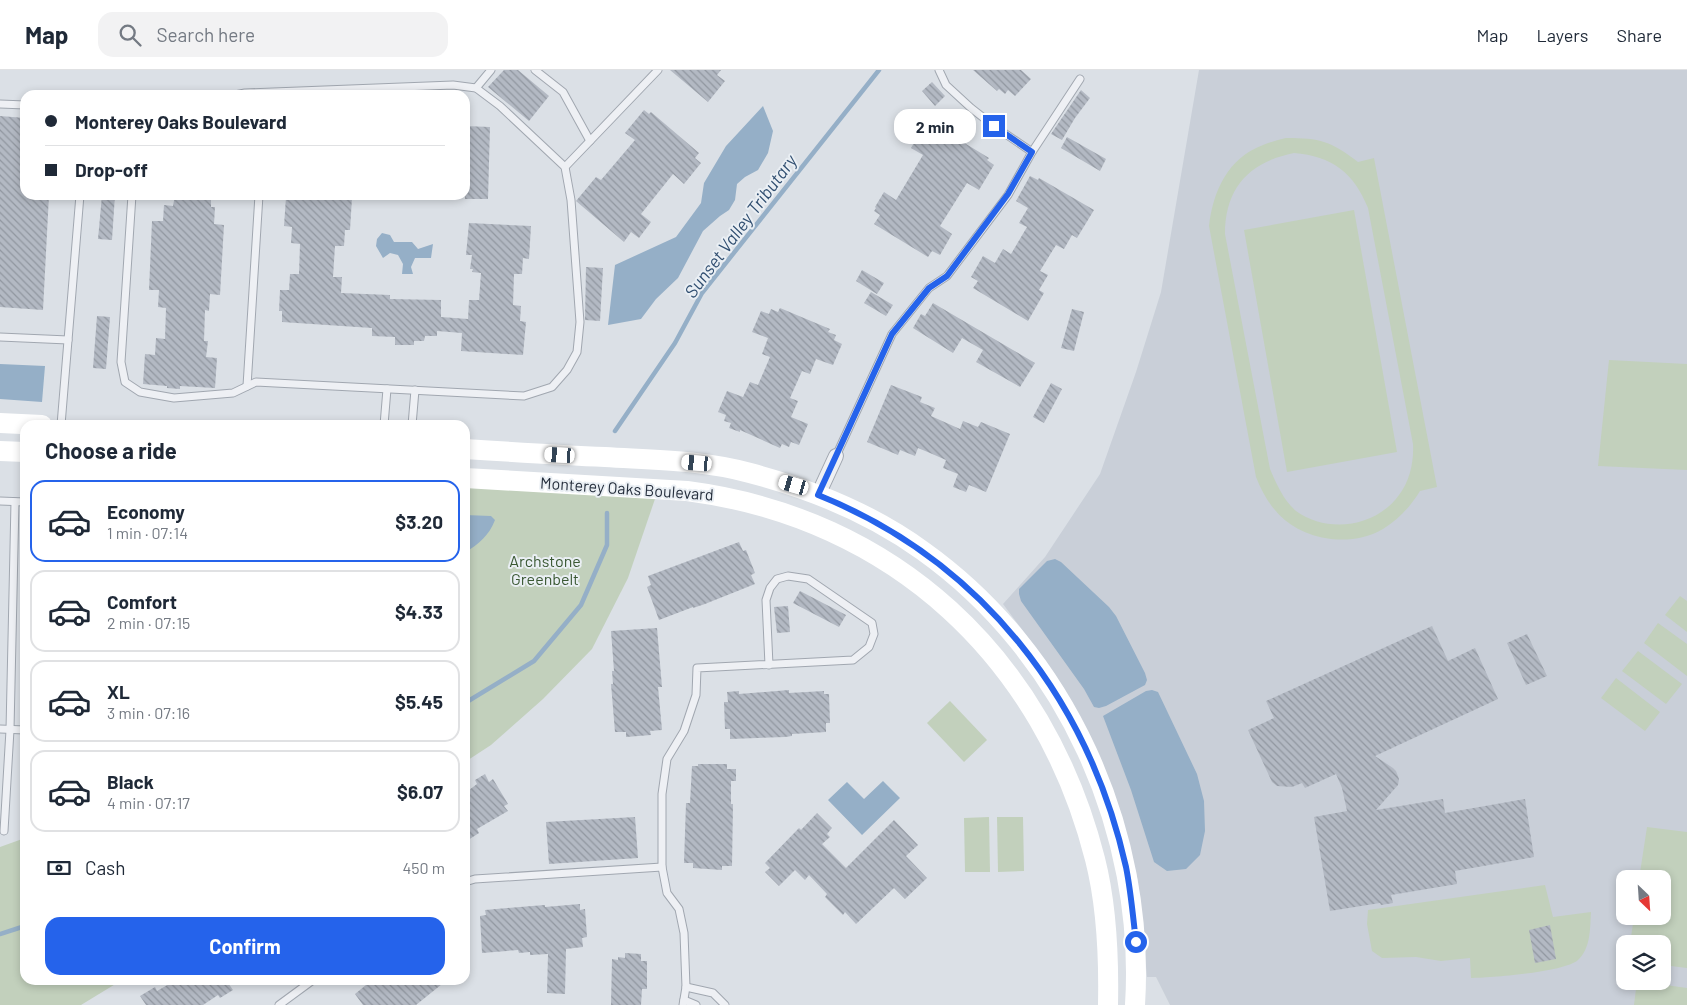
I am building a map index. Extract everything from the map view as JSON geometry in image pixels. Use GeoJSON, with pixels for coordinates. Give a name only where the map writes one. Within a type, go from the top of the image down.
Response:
{"type":"FeatureCollection","features":[{"type":"Feature","properties":{"kind":"street"},"geometry":{"type":"LineString","coordinates":[[0,423],[20,424]]}},
{"type":"Feature","properties":{"kind":"street","name":"Monterey Oaks Boulevard"},"geometry":{"type":"LineString","coordinates":[[470,449],[697,463],[747,472],[794,485],[839,504],[881,525],[922,550],[956,577],[976,594],[1008,628],[1035,662],[1060,699],[1081,738],[1101,783],[1115,824],[1126,868],[1136,942],[1137,976],[1135,1005]]}},
{"type":"Feature","properties":{"kind":"street"},"geometry":{"type":"LineString","coordinates":[[0,451],[20,452]]}},
{"type":"Feature","properties":{"kind":"street"},"geometry":{"type":"LineString","coordinates":[[818,495],[836,456]]}},
{"type":"Feature","properties":{"kind":"street","name":"Monterey Oaks Boulevard"},"geometry":{"type":"LineString","coordinates":[[470,478],[688,491],[718,495],[747,502],[784,512],[854,542],[889,562],[938,598],[983,642],[1009,674],[1046,731],[1076,796],[1096,860],[1106,917],[1109,976],[1108,1005]]}},
{"type":"Feature","properties":{"kind":"lane"},"geometry":{"type":"LineString","coordinates":[[476,88],[491,70]]}},
{"type":"Feature","properties":{"kind":"lane"},"geometry":{"type":"LineString","coordinates":[[535,70],[563,92],[590,141]]}},
{"type":"Feature","properties":{"kind":"lane"},"geometry":{"type":"LineString","coordinates":[[566,167],[658,70]]}},
{"type":"Feature","properties":{"kind":"lane"},"geometry":{"type":"LineString","coordinates":[[939,70],[946,85],[971,108],[1032,152]]}},
{"type":"Feature","properties":{"kind":"lane"},"geometry":{"type":"LineString","coordinates":[[836,456],[892,334],[929,288],[947,276],[1008,194],[1032,152],[1080,79]]}},
{"type":"Feature","properties":{"kind":"lane"},"geometry":{"type":"LineString","coordinates":[[132,200],[121,362],[125,382],[140,392],[174,398],[233,393],[256,382],[524,396],[552,387],[567,370],[576,352],[580,322],[571,200],[566,167],[500,106],[476,88],[454,85],[336,90]]}},
{"type":"Feature","properties":{"kind":"lane"},"geometry":{"type":"LineString","coordinates":[[0,104],[20,105]]}},
{"type":"Feature","properties":{"kind":"lane"},"geometry":{"type":"LineString","coordinates":[[61,420],[80,200]]}},
{"type":"Feature","properties":{"kind":"lane"},"geometry":{"type":"LineString","coordinates":[[247,386],[259,200]]}},
{"type":"Feature","properties":{"kind":"lane"},"geometry":{"type":"LineString","coordinates":[[0,337],[68,340]]}},
{"type":"Feature","properties":{"kind":"lane"},"geometry":{"type":"LineString","coordinates":[[384,420],[387,389]]}},
{"type":"Feature","properties":{"kind":"lane"},"geometry":{"type":"LineString","coordinates":[[412,420],[415,390]]}},
{"type":"Feature","properties":{"kind":"lane"},"geometry":{"type":"LineString","coordinates":[[0,501],[20,502]]}},
{"type":"Feature","properties":{"kind":"lane"},"geometry":{"type":"LineString","coordinates":[[4,831],[10,730],[15,502]]}},
{"type":"Feature","properties":{"kind":"lane"},"geometry":{"type":"LineString","coordinates":[[696,1005],[684,1003],[686,986],[684,933],[679,909],[667,893],[662,867],[662,794],[667,759],[684,731],[696,695],[697,668],[769,665],[853,660],[869,647],[874,634],[872,623],[808,580],[788,576],[777,579],[770,588],[766,600],[769,665]]}},
{"type":"Feature","properties":{"kind":"lane"},"geometry":{"type":"LineString","coordinates":[[0,729],[20,730]]}},
{"type":"Feature","properties":{"kind":"lane"},"geometry":{"type":"LineString","coordinates":[[470,880],[475,878],[662,867]]}},
{"type":"Feature","properties":{"kind":"lane"},"geometry":{"type":"LineString","coordinates":[[279,1005],[305,985]]}},
{"type":"Feature","properties":{"kind":"lane"},"geometry":{"type":"LineString","coordinates":[[686,986],[713,993],[725,1005]]}},
{"type":"Feature","properties":{"kind":"shaded area"},"geometry":{"type":"Polygon","coordinates":[[[1199,70],[1687,70],[1687,1005],[1170,1005],[1156,977],[1147,977],[1138,881],[1121,814],[1091,737],[1046,662],[1003,604],[1045,557],[1100,474],[1136,372],[1161,292],[1199,70]]]}},
{"type":"Feature","properties":{"kind":"green space"},"geometry":{"type":"Polygon","coordinates":[[[1286,138],[1325,142],[1340,149],[1358,162],[1374,158],[1437,487],[1420,491],[1399,517],[1383,529],[1371,535],[1358,538],[1345,540],[1331,539],[1294,527],[1276,511],[1262,490],[1256,477],[1209,226],[1214,200],[1224,177],[1232,167],[1240,158],[1251,151],[1286,138]],[[1294,153],[1278,157],[1252,170],[1235,191],[1229,203],[1225,234],[1272,474],[1284,497],[1296,511],[1322,523],[1351,524],[1378,514],[1399,495],[1406,484],[1410,471],[1413,444],[1368,208],[1356,185],[1340,168],[1330,162],[1294,153]]]}},
{"type":"Feature","properties":{"kind":"green space"},"geometry":{"type":"Polygon","coordinates":[[[1354,210],[1397,452],[1287,472],[1244,230],[1354,210]]]}},
{"type":"Feature","properties":{"kind":"green space"},"geometry":{"type":"Polygon","coordinates":[[[1609,360],[1687,364],[1687,470],[1598,466],[1609,360]]]}},
{"type":"Feature","properties":{"kind":"green space","name":"Archstone Greenbelt"},"geometry":{"type":"Polygon","coordinates":[[[470,485],[656,496],[628,578],[592,649],[543,699],[491,745],[470,759],[470,485]]]}},
{"type":"Feature","properties":{"kind":"green space"},"geometry":{"type":"Polygon","coordinates":[[[1680,596],[1687,601],[1687,632],[1665,615],[1680,596]]]}},
{"type":"Feature","properties":{"kind":"green space"},"geometry":{"type":"Polygon","coordinates":[[[1658,623],[1687,644],[1687,676],[1644,643],[1658,623]]]}},
{"type":"Feature","properties":{"kind":"green space"},"geometry":{"type":"Polygon","coordinates":[[[1638,651],[1682,684],[1666,704],[1622,671],[1638,651]]]}},
{"type":"Feature","properties":{"kind":"green space"},"geometry":{"type":"Polygon","coordinates":[[[1616,678],[1660,712],[1645,731],[1601,698],[1616,678]]]}},
{"type":"Feature","properties":{"kind":"green space"},"geometry":{"type":"Polygon","coordinates":[[[950,701],[987,740],[964,762],[927,723],[950,701]]]}},
{"type":"Feature","properties":{"kind":"green space"},"geometry":{"type":"Polygon","coordinates":[[[989,817],[990,872],[965,872],[964,818],[989,817]]]}},
{"type":"Feature","properties":{"kind":"green space"},"geometry":{"type":"Polygon","coordinates":[[[997,817],[1023,817],[1024,871],[998,872],[997,817]]]}},
{"type":"Feature","properties":{"kind":"green space"},"geometry":{"type":"Polygon","coordinates":[[[1647,827],[1687,832],[1687,968],[1671,966],[1671,935],[1631,935],[1633,925],[1671,925],[1671,870],[1640,870],[1647,827]]]}},
{"type":"Feature","properties":{"kind":"green space"},"geometry":{"type":"Polygon","coordinates":[[[20,840],[20,985],[114,985],[81,1005],[0,1005],[0,847],[20,840]]]}},
{"type":"Feature","properties":{"kind":"green space"},"geometry":{"type":"Polygon","coordinates":[[[1545,885],[1553,917],[1591,912],[1588,944],[1578,960],[1570,964],[1527,974],[1471,978],[1470,958],[1441,961],[1416,957],[1382,958],[1372,951],[1367,924],[1368,910],[1545,885]]]}},
{"type":"Feature","properties":{"kind":"green space"},"geometry":{"type":"Polygon","coordinates":[[[1671,986],[1687,988],[1687,1005],[1634,1005],[1636,990],[1671,990],[1671,986]]]}},
{"type":"Feature","properties":{"kind":"water"},"geometry":{"type":"Polygon","coordinates":[[[763,106],[773,131],[768,153],[758,170],[737,184],[735,200],[729,210],[703,231],[678,278],[656,299],[641,319],[608,325],[615,265],[676,237],[701,203],[704,183],[726,146],[763,106]]]}},
{"type":"Feature","properties":{"kind":"water"},"geometry":{"type":"Polygon","coordinates":[[[382,233],[390,235],[394,242],[412,242],[418,249],[433,244],[431,258],[415,258],[411,267],[413,274],[402,274],[403,264],[398,255],[390,253],[383,258],[376,246],[377,239],[382,233]]]}},
{"type":"Feature","properties":{"kind":"water"},"geometry":{"type":"Polygon","coordinates":[[[0,364],[45,366],[42,402],[0,399],[0,364]]]}},
{"type":"Feature","properties":{"kind":"water"},"geometry":{"type":"Polygon","coordinates":[[[470,515],[491,516],[495,520],[493,526],[470,549],[470,515]]]}},
{"type":"Feature","properties":{"kind":"water"},"geometry":{"type":"Polygon","coordinates":[[[1055,559],[1061,562],[1109,607],[1116,616],[1145,673],[1147,680],[1145,685],[1106,706],[1094,707],[1084,689],[1021,601],[1019,589],[1047,561],[1055,559]]]}},
{"type":"Feature","properties":{"kind":"water"},"geometry":{"type":"Polygon","coordinates":[[[1146,691],[1158,692],[1197,774],[1204,801],[1205,831],[1200,855],[1186,869],[1167,871],[1154,862],[1131,790],[1103,716],[1146,691]]]}},
{"type":"Feature","properties":{"kind":"water"},"geometry":{"type":"Polygon","coordinates":[[[883,781],[900,798],[862,835],[828,800],[847,782],[864,799],[883,781]]]}},
{"type":"Feature","properties":{"kind":"building"},"geometry":{"type":"Polygon","coordinates":[[[504,70],[518,70],[549,96],[529,121],[488,87],[504,70]]]}},
{"type":"Feature","properties":{"kind":"building"},"geometry":{"type":"Polygon","coordinates":[[[670,70],[721,70],[717,75],[725,81],[708,102],[670,70]]]}},
{"type":"Feature","properties":{"kind":"building"},"geometry":{"type":"Polygon","coordinates":[[[973,70],[1021,70],[1031,79],[1015,96],[1008,90],[1005,94],[999,89],[997,91],[973,70]]]}},
{"type":"Feature","properties":{"kind":"building"},"geometry":{"type":"Polygon","coordinates":[[[932,82],[945,96],[935,106],[922,91],[932,82]]]}},
{"type":"Feature","properties":{"kind":"building"},"geometry":{"type":"Polygon","coordinates":[[[1081,90],[1090,98],[1062,140],[1051,134],[1081,90]]]}},
{"type":"Feature","properties":{"kind":"building"},"geometry":{"type":"Polygon","coordinates":[[[644,110],[649,114],[651,112],[699,153],[695,158],[701,163],[684,184],[673,174],[641,214],[651,222],[639,238],[631,232],[624,242],[576,201],[596,177],[601,180],[635,140],[625,133],[644,110]]]}},
{"type":"Feature","properties":{"kind":"building"},"geometry":{"type":"Polygon","coordinates":[[[0,116],[20,118],[20,200],[49,200],[43,310],[0,307],[0,116]]]}},
{"type":"Feature","properties":{"kind":"building"},"geometry":{"type":"Polygon","coordinates":[[[935,125],[989,158],[987,160],[994,165],[979,190],[967,183],[940,226],[952,234],[940,255],[932,251],[928,257],[874,224],[880,215],[874,211],[884,192],[896,200],[923,155],[911,148],[924,126],[931,131],[935,125]]]}},
{"type":"Feature","properties":{"kind":"building"},"geometry":{"type":"Polygon","coordinates":[[[470,126],[490,127],[488,199],[470,199],[470,126]]]}},
{"type":"Feature","properties":{"kind":"building"},"geometry":{"type":"Polygon","coordinates":[[[1067,137],[1106,159],[1100,171],[1061,148],[1067,137]]]}},
{"type":"Feature","properties":{"kind":"building"},"geometry":{"type":"Polygon","coordinates":[[[1030,176],[1038,180],[1039,178],[1094,210],[1077,238],[1072,235],[1064,249],[1056,245],[1040,271],[1048,275],[1039,290],[1044,293],[1028,321],[973,288],[978,281],[971,277],[983,256],[995,263],[1003,249],[1011,254],[1027,227],[1019,223],[1028,208],[1016,201],[1030,176]]]}},
{"type":"Feature","properties":{"kind":"building"},"geometry":{"type":"Polygon","coordinates":[[[102,200],[115,200],[112,240],[98,239],[102,200]]]}},
{"type":"Feature","properties":{"kind":"building"},"geometry":{"type":"Polygon","coordinates":[[[174,200],[211,200],[211,207],[215,207],[214,224],[224,225],[220,295],[210,294],[209,311],[205,310],[204,341],[208,341],[206,357],[217,358],[215,388],[180,386],[180,389],[143,384],[145,354],[155,355],[156,338],[165,339],[166,308],[158,307],[159,290],[149,290],[152,221],[163,221],[164,205],[173,206],[174,200]]]}},
{"type":"Feature","properties":{"kind":"building"},"geometry":{"type":"Polygon","coordinates":[[[286,200],[352,200],[350,230],[345,230],[344,246],[335,246],[333,277],[342,277],[341,293],[390,295],[390,299],[441,300],[441,317],[468,319],[469,300],[479,300],[481,273],[472,272],[473,269],[470,269],[472,255],[466,255],[469,223],[531,226],[529,259],[523,258],[522,274],[514,274],[513,305],[521,306],[520,321],[526,322],[523,355],[461,351],[462,333],[437,331],[437,336],[425,336],[424,341],[414,341],[414,345],[395,345],[395,337],[372,336],[372,328],[282,322],[282,311],[279,311],[280,290],[289,290],[290,274],[299,274],[300,244],[291,243],[292,227],[284,226],[286,200]]]}},
{"type":"Feature","properties":{"kind":"building"},"geometry":{"type":"Polygon","coordinates":[[[586,267],[603,268],[600,321],[585,320],[586,267]]]}},
{"type":"Feature","properties":{"kind":"building"},"geometry":{"type":"Polygon","coordinates":[[[862,270],[884,283],[877,294],[856,281],[862,270]]]}},
{"type":"Feature","properties":{"kind":"building"},"geometry":{"type":"Polygon","coordinates":[[[871,292],[893,305],[886,316],[864,303],[871,292]]]}},
{"type":"Feature","properties":{"kind":"building"},"geometry":{"type":"Polygon","coordinates":[[[933,303],[1035,363],[1020,387],[976,362],[983,350],[962,338],[953,353],[913,328],[921,314],[925,316],[933,303]]]}},
{"type":"Feature","properties":{"kind":"building"},"geometry":{"type":"Polygon","coordinates":[[[780,308],[830,329],[828,332],[836,335],[834,340],[842,344],[833,365],[816,359],[810,374],[802,371],[790,398],[798,401],[791,417],[808,424],[799,445],[791,442],[789,447],[782,444],[780,448],[740,430],[740,432],[729,428],[731,423],[724,421],[726,415],[718,412],[727,391],[743,397],[750,382],[758,385],[770,357],[762,354],[768,338],[752,332],[761,311],[769,314],[771,309],[778,312],[780,308]]]}},
{"type":"Feature","properties":{"kind":"building"},"geometry":{"type":"Polygon","coordinates":[[[1072,309],[1084,312],[1074,351],[1061,348],[1072,309]]]}},
{"type":"Feature","properties":{"kind":"building"},"geometry":{"type":"Polygon","coordinates":[[[97,316],[110,317],[106,369],[93,368],[97,316]]]}},
{"type":"Feature","properties":{"kind":"building"},"geometry":{"type":"Polygon","coordinates":[[[1051,383],[1062,389],[1044,423],[1033,417],[1051,383]]]}},
{"type":"Feature","properties":{"kind":"building"},"geometry":{"type":"Polygon","coordinates":[[[891,385],[922,397],[920,402],[935,408],[931,416],[960,429],[963,421],[978,427],[981,422],[1010,434],[986,492],[969,485],[966,492],[953,487],[958,474],[943,468],[946,460],[930,453],[918,448],[915,456],[900,450],[898,455],[867,442],[891,385]]]}},
{"type":"Feature","properties":{"kind":"building"},"geometry":{"type":"Polygon","coordinates":[[[739,542],[743,551],[746,550],[755,573],[751,575],[755,584],[659,620],[647,587],[651,585],[648,576],[739,542]]]}},
{"type":"Feature","properties":{"kind":"building"},"geometry":{"type":"Polygon","coordinates":[[[800,591],[846,615],[839,627],[793,603],[800,591]]]}},
{"type":"Feature","properties":{"kind":"building"},"geometry":{"type":"Polygon","coordinates":[[[788,606],[790,632],[777,633],[774,607],[788,606]]]}},
{"type":"Feature","properties":{"kind":"building"},"geometry":{"type":"Polygon","coordinates":[[[1432,626],[1448,661],[1475,648],[1498,699],[1375,756],[1393,768],[1399,779],[1398,785],[1376,810],[1443,799],[1445,813],[1525,799],[1534,857],[1455,871],[1457,884],[1391,895],[1393,903],[1381,905],[1380,903],[1330,911],[1314,817],[1347,811],[1342,788],[1336,774],[1305,788],[1302,783],[1292,787],[1277,786],[1272,782],[1248,730],[1274,718],[1266,701],[1432,626]]]}},
{"type":"Feature","properties":{"kind":"building"},"geometry":{"type":"Polygon","coordinates":[[[657,628],[662,687],[658,687],[662,730],[650,731],[651,735],[626,737],[626,732],[615,732],[611,684],[613,684],[612,671],[614,671],[611,631],[657,628]]]}},
{"type":"Feature","properties":{"kind":"building"},"geometry":{"type":"Polygon","coordinates":[[[1527,634],[1547,676],[1526,685],[1507,643],[1527,634]]]}},
{"type":"Feature","properties":{"kind":"building"},"geometry":{"type":"Polygon","coordinates":[[[789,690],[789,693],[824,691],[824,694],[829,694],[830,723],[826,723],[826,732],[792,734],[792,736],[785,737],[730,739],[730,729],[725,729],[724,702],[728,702],[727,692],[739,691],[739,694],[789,690]]]}},
{"type":"Feature","properties":{"kind":"building"},"geometry":{"type":"Polygon","coordinates":[[[698,764],[727,764],[727,769],[736,769],[736,781],[731,781],[731,804],[733,804],[732,866],[722,866],[722,870],[693,868],[693,863],[684,863],[686,803],[690,803],[692,766],[698,766],[698,764]]]}},
{"type":"Feature","properties":{"kind":"building"},"geometry":{"type":"Polygon","coordinates":[[[485,774],[489,782],[493,779],[508,804],[504,806],[508,811],[477,829],[479,833],[470,839],[470,789],[477,784],[475,780],[485,774]]]}},
{"type":"Feature","properties":{"kind":"building"},"geometry":{"type":"Polygon","coordinates":[[[817,813],[832,828],[827,834],[830,837],[822,844],[846,868],[894,820],[918,845],[906,856],[927,878],[905,899],[894,888],[856,924],[845,912],[843,915],[825,897],[827,894],[809,875],[805,880],[795,870],[779,886],[765,872],[770,868],[765,863],[799,828],[801,830],[817,813]]]}},
{"type":"Feature","properties":{"kind":"building"},"geometry":{"type":"Polygon","coordinates":[[[635,817],[638,858],[549,864],[546,822],[635,817]]]}},
{"type":"Feature","properties":{"kind":"building"},"geometry":{"type":"Polygon","coordinates":[[[580,904],[580,910],[585,909],[587,937],[582,938],[583,947],[566,949],[565,994],[547,993],[548,954],[530,955],[530,952],[519,953],[518,950],[482,953],[480,916],[486,915],[485,910],[580,904]]]}},
{"type":"Feature","properties":{"kind":"building"},"geometry":{"type":"Polygon","coordinates":[[[1550,925],[1556,959],[1535,963],[1529,930],[1550,925]]]}},
{"type":"Feature","properties":{"kind":"building"},"geometry":{"type":"Polygon","coordinates":[[[625,953],[641,954],[641,961],[647,961],[647,989],[642,989],[641,1005],[611,1005],[612,959],[618,960],[618,957],[625,958],[625,953]]]}},
{"type":"Feature","properties":{"kind":"building"},"geometry":{"type":"Polygon","coordinates":[[[167,985],[230,985],[233,990],[220,998],[218,995],[203,1005],[146,1005],[140,996],[155,987],[157,991],[167,985]]]}},
{"type":"Feature","properties":{"kind":"building"},"geometry":{"type":"Polygon","coordinates":[[[366,985],[441,985],[416,1005],[363,1005],[355,994],[366,985]]]}},
{"type":"Feature","properties":{"kind":"waterway","name":"Sunset Valley Tributary"},"geometry":{"type":"LineString","coordinates":[[615,431],[675,343],[702,293],[879,70]]}},
{"type":"Feature","properties":{"kind":"waterway","name":"Sunset Valley Tributary"},"geometry":{"type":"LineString","coordinates":[[470,700],[534,661],[581,605],[607,545],[607,513]]}},
{"type":"Feature","properties":{"kind":"waterway","name":"Sunset Valley Tributary"},"geometry":{"type":"LineString","coordinates":[[0,934],[20,928]]}},
{"type":"Feature","properties":{"kind":"route"},"geometry":{"type":"LineString","coordinates":[[994,126],[1032,152],[1008,194],[947,276],[929,288],[892,334],[818,495],[881,525],[922,550],[976,594],[1008,628],[1035,662],[1060,699],[1081,738],[1101,783],[1115,824],[1126,868],[1136,942]]}}]}
